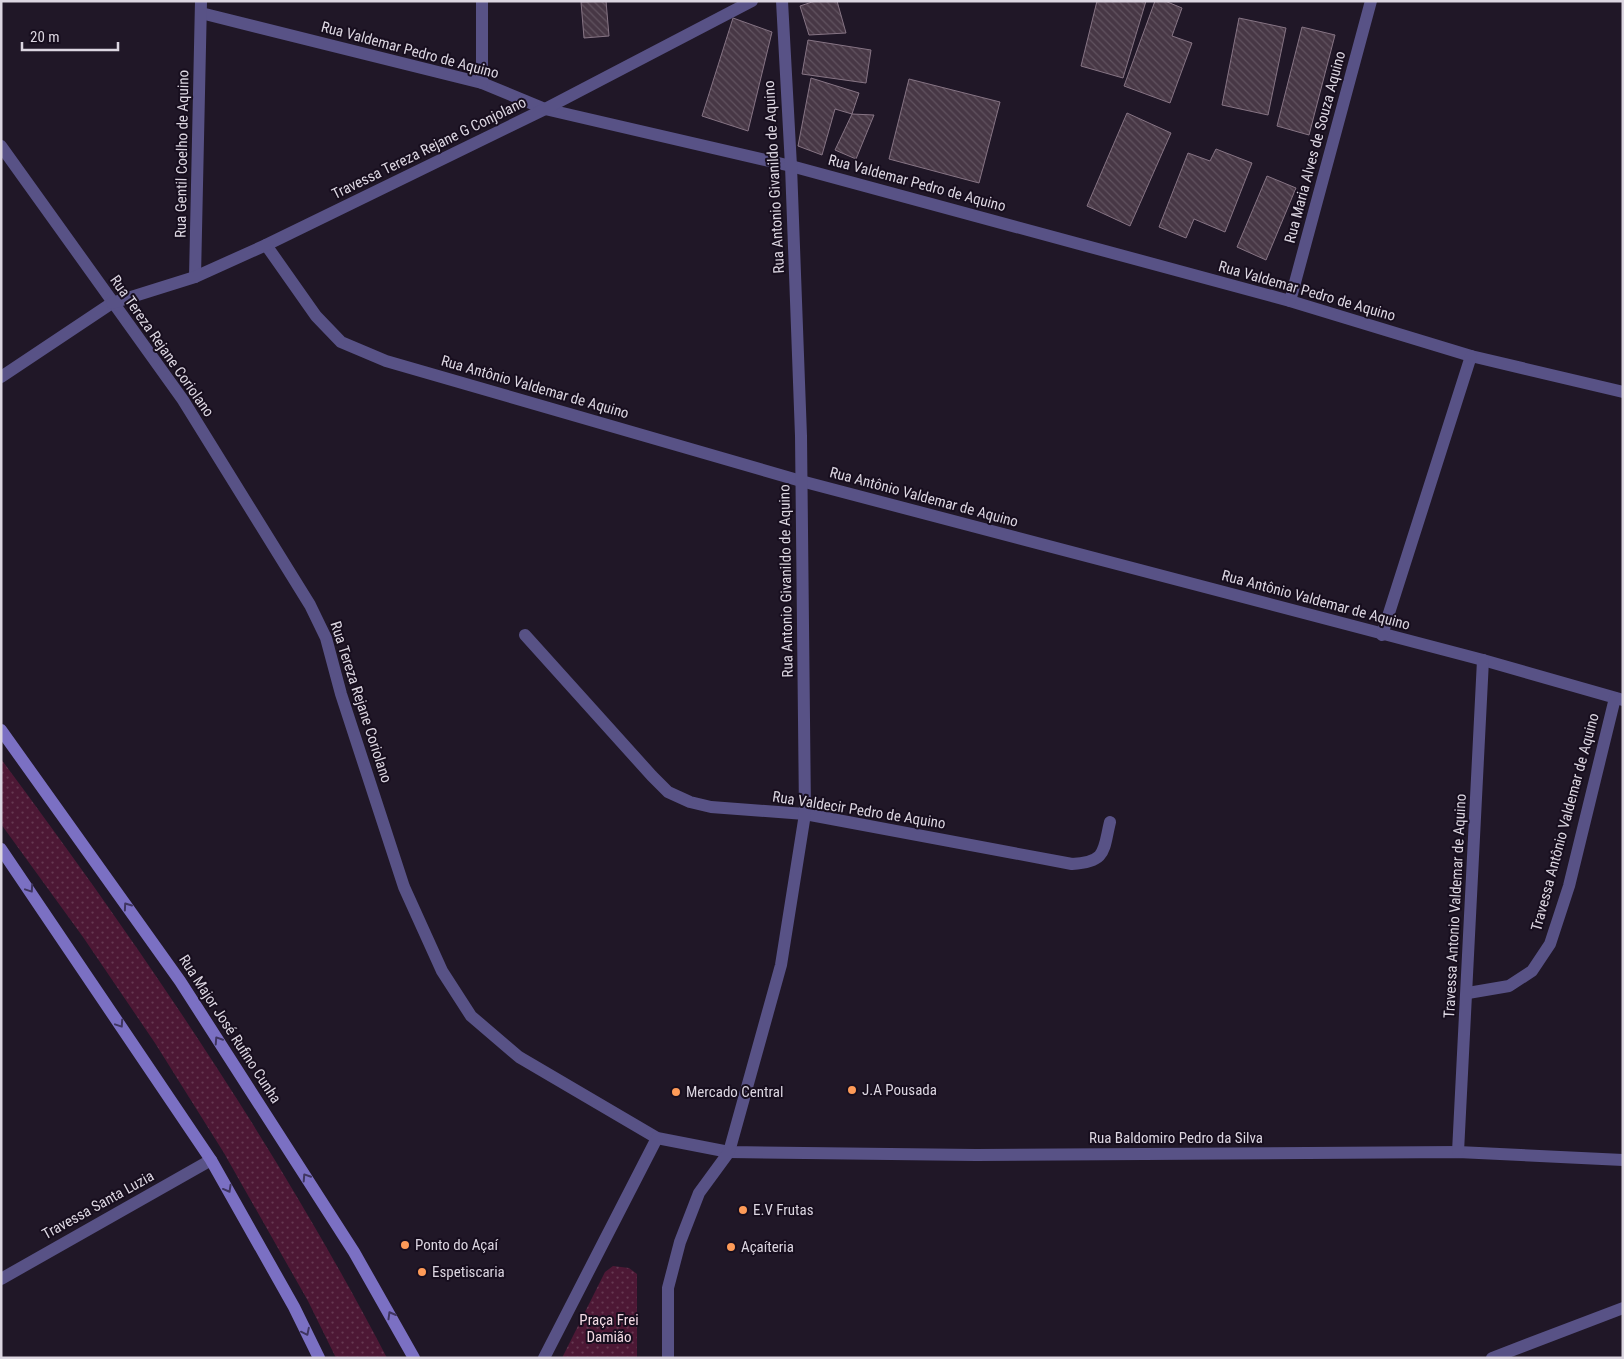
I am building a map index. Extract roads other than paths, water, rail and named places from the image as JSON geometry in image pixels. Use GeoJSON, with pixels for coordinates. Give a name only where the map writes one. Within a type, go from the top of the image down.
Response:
{"type":"FeatureCollection","features":[{"type":"Feature","properties":{"kind":"main road","name":"Rua Major José Rufino Cunha"},"geometry":{"type":"LineString","coordinates":[[1,730],[186,989],[354,1252],[414,1358]]}},
{"type":"Feature","properties":{"kind":"main road"},"geometry":{"type":"LineString","coordinates":[[1,849],[211,1160],[294,1307],[319,1358]]}},
{"type":"Feature","properties":{"kind":"street"},"geometry":{"type":"LineString","coordinates":[[482,1],[482,83]]}},
{"type":"Feature","properties":{"kind":"street","name":"Travessa Tereza Rejane G Conjolano"},"geometry":{"type":"LineString","coordinates":[[1,377],[112,303],[195,277],[266,245],[545,109],[752,1]]}},
{"type":"Feature","properties":{"kind":"street","name":"Rua Antonio Givanildo de Aquino"},"geometry":{"type":"LineString","coordinates":[[729,1152],[781,965],[805,814],[801,481],[792,166],[782,1]]}},
{"type":"Feature","properties":{"kind":"street","name":"Rua Maria Alves de Souza Aquino"},"geometry":{"type":"LineString","coordinates":[[1290,301],[1369,2]]}},
{"type":"Feature","properties":{"kind":"street","name":"Rua Valdemar Pedro de Aquino"},"geometry":{"type":"LineString","coordinates":[[201,7],[482,83],[545,109],[792,166],[1290,301],[1471,356],[1623,392]]}},
{"type":"Feature","properties":{"kind":"street","name":"Rua Gentil Coelho de Aquino"},"geometry":{"type":"LineString","coordinates":[[195,277],[201,7]]}},
{"type":"Feature","properties":{"kind":"street","name":"Rua Tereza Rejane Coriolano"},"geometry":{"type":"LineString","coordinates":[[1,146],[183,400],[310,605],[326,638],[341,694],[404,887],[442,971],[471,1016],[520,1057],[599,1106],[657,1138],[729,1152]]}},
{"type":"Feature","properties":{"kind":"street","name":"Rua Antônio Valdemar de Aquino"},"geometry":{"type":"LineString","coordinates":[[266,245],[316,316],[341,342],[386,361],[801,481],[1483,660],[1619,699]]}},
{"type":"Feature","properties":{"kind":"street"},"geometry":{"type":"LineString","coordinates":[[1382,635],[1471,356]]}},
{"type":"Feature","properties":{"kind":"street","name":"Rua Valdecir Pedro de Aquino"},"geometry":{"type":"LineString","coordinates":[[525,635],[668,792],[690,802],[711,807],[805,814],[1072,864],[1097,860],[1103,852],[1110,822]]}},
{"type":"Feature","properties":{"kind":"street","name":"Travessa Antonio Valdemar de Aquino"},"geometry":{"type":"LineString","coordinates":[[1458,1152],[1468,993],[1483,660]]}},
{"type":"Feature","properties":{"kind":"street","name":"Travessa Antônio Valdemar de Aquino"},"geometry":{"type":"LineString","coordinates":[[1468,993],[1509,986],[1532,971],[1550,944],[1569,886],[1619,699]]}},
{"type":"Feature","properties":{"kind":"street"},"geometry":{"type":"LineString","coordinates":[[544,1358],[657,1138]]}},
{"type":"Feature","properties":{"kind":"street"},"geometry":{"type":"LineString","coordinates":[[668,1358],[668,1288],[680,1242],[699,1193],[729,1152]]}},
{"type":"Feature","properties":{"kind":"street","name":"Rua Baldomiro Pedro da Silva"},"geometry":{"type":"LineString","coordinates":[[729,1152],[976,1155],[1458,1152],[1623,1160]]}},
{"type":"Feature","properties":{"kind":"street","name":"Travessa Santa Luzia"},"geometry":{"type":"LineString","coordinates":[[1,1279],[211,1160]]}},
{"type":"Feature","properties":{"kind":"street"},"geometry":{"type":"LineString","coordinates":[[1492,1358],[1623,1308]]}},
{"type":"Feature","properties":{"kind":"place","name":"J.A Pousada"},"geometry":{"type":"Point","coordinates":[852,1090]}},
{"type":"Feature","properties":{"kind":"place","name":"Mercado Central"},"geometry":{"type":"Point","coordinates":[676,1092]}},
{"type":"Feature","properties":{"kind":"place","name":"E.V Frutas"},"geometry":{"type":"Point","coordinates":[743,1210]}},
{"type":"Feature","properties":{"kind":"place","name":"Ponto do Açaí"},"geometry":{"type":"Point","coordinates":[405,1245]}},
{"type":"Feature","properties":{"kind":"place","name":"Açaíteria"},"geometry":{"type":"Point","coordinates":[731,1247]}},
{"type":"Feature","properties":{"kind":"place","name":"Espetiscaria"},"geometry":{"type":"Point","coordinates":[422,1272]}},
{"type":"Feature","properties":{"kind":"park label","name":"Praça Frei Damião"},"geometry":{"type":"Point","coordinates":[609,1328]}}]}
